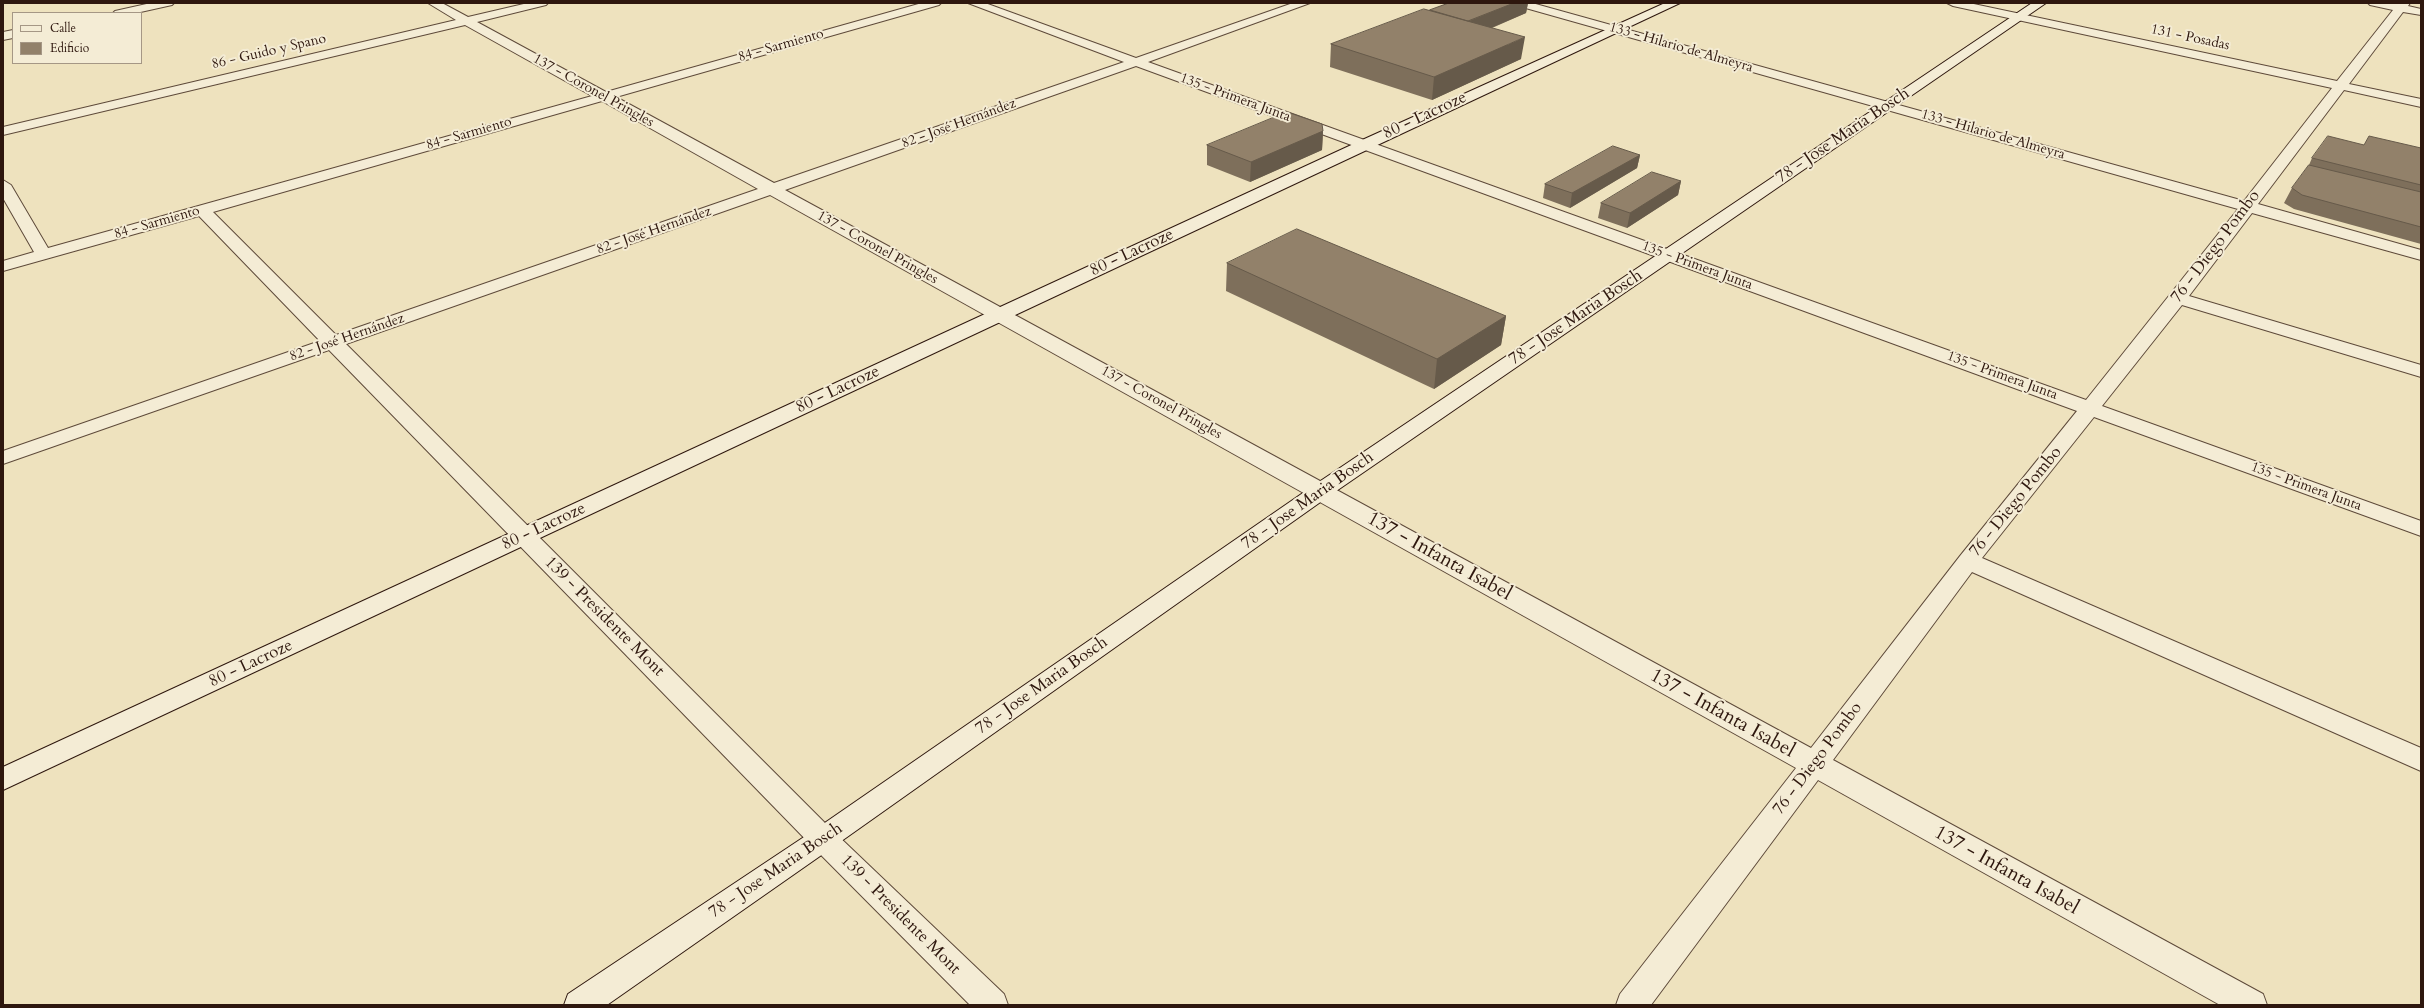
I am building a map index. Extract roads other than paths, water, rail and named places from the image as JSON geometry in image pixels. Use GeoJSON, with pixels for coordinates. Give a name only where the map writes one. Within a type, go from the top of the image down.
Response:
{"type":"FeatureCollection","features":[{"type":"Feature","properties":{"kind":"street"},"geometry":{"type":"LineString","coordinates":[[124,12],[168,3]]}},
{"type":"Feature","properties":{"kind":"street","name":"137 - Coronel Pringles"},"geometry":{"type":"LineString","coordinates":[[434,3],[1321,491]]}},
{"type":"Feature","properties":{"kind":"street","name":"86 - Guido y Spano"},"geometry":{"type":"LineString","coordinates":[[3,131],[542,3]]}},
{"type":"Feature","properties":{"kind":"street","name":"84 - Sarmiento"},"geometry":{"type":"LineString","coordinates":[[3,266],[601,96],[935,3]]}},
{"type":"Feature","properties":{"kind":"street","name":"135 - Primera Junta"},"geometry":{"type":"LineString","coordinates":[[974,3],[2421,529]]}},
{"type":"Feature","properties":{"kind":"street","name":"82 - José Hernández"},"geometry":{"type":"LineString","coordinates":[[3,458],[1304,3]]}},
{"type":"Feature","properties":{"kind":"street","name":"133 - Hilario de Almeyra"},"geometry":{"type":"LineString","coordinates":[[1519,3],[2421,255]]}},
{"type":"Feature","properties":{"kind":"street","name":"80 - Lacroze"},"geometry":{"type":"LineString","coordinates":[[3,779],[1364,144],[1674,3]]}},
{"type":"Feature","properties":{"kind":"street","name":"131 - Posadas"},"geometry":{"type":"LineString","coordinates":[[1953,3],[2421,103]]}},
{"type":"Feature","properties":{"kind":"street","name":"78 - Jose Maria Bosch"},"geometry":{"type":"LineString","coordinates":[[580,1005],[823,840],[1321,491],[2040,3]]}},
{"type":"Feature","properties":{"kind":"street"},"geometry":{"type":"LineString","coordinates":[[2374,3],[2408,7]]}},
{"type":"Feature","properties":{"kind":"street","name":"76 - Diego Pombo"},"geometry":{"type":"LineString","coordinates":[[1632,1005],[1968,561],[2091,409],[2178,298],[2339,85],[2408,7]]}},
{"type":"Feature","properties":{"kind":"street"},"geometry":{"type":"LineString","coordinates":[[3,185],[43,254]]}},
{"type":"Feature","properties":{"kind":"street","name":"139 - Presidente Mont"},"geometry":{"type":"LineString","coordinates":[[202,210],[823,840],[992,1005]]}},
{"type":"Feature","properties":{"kind":"street"},"geometry":{"type":"LineString","coordinates":[[2178,298],[2421,371]]}},
{"type":"Feature","properties":{"kind":"street","name":"137 - Infanta Isabel"},"geometry":{"type":"LineString","coordinates":[[1321,491],[2251,1005]]}},
{"type":"Feature","properties":{"kind":"street"},"geometry":{"type":"LineString","coordinates":[[1968,561],[2421,760]]}}]}
